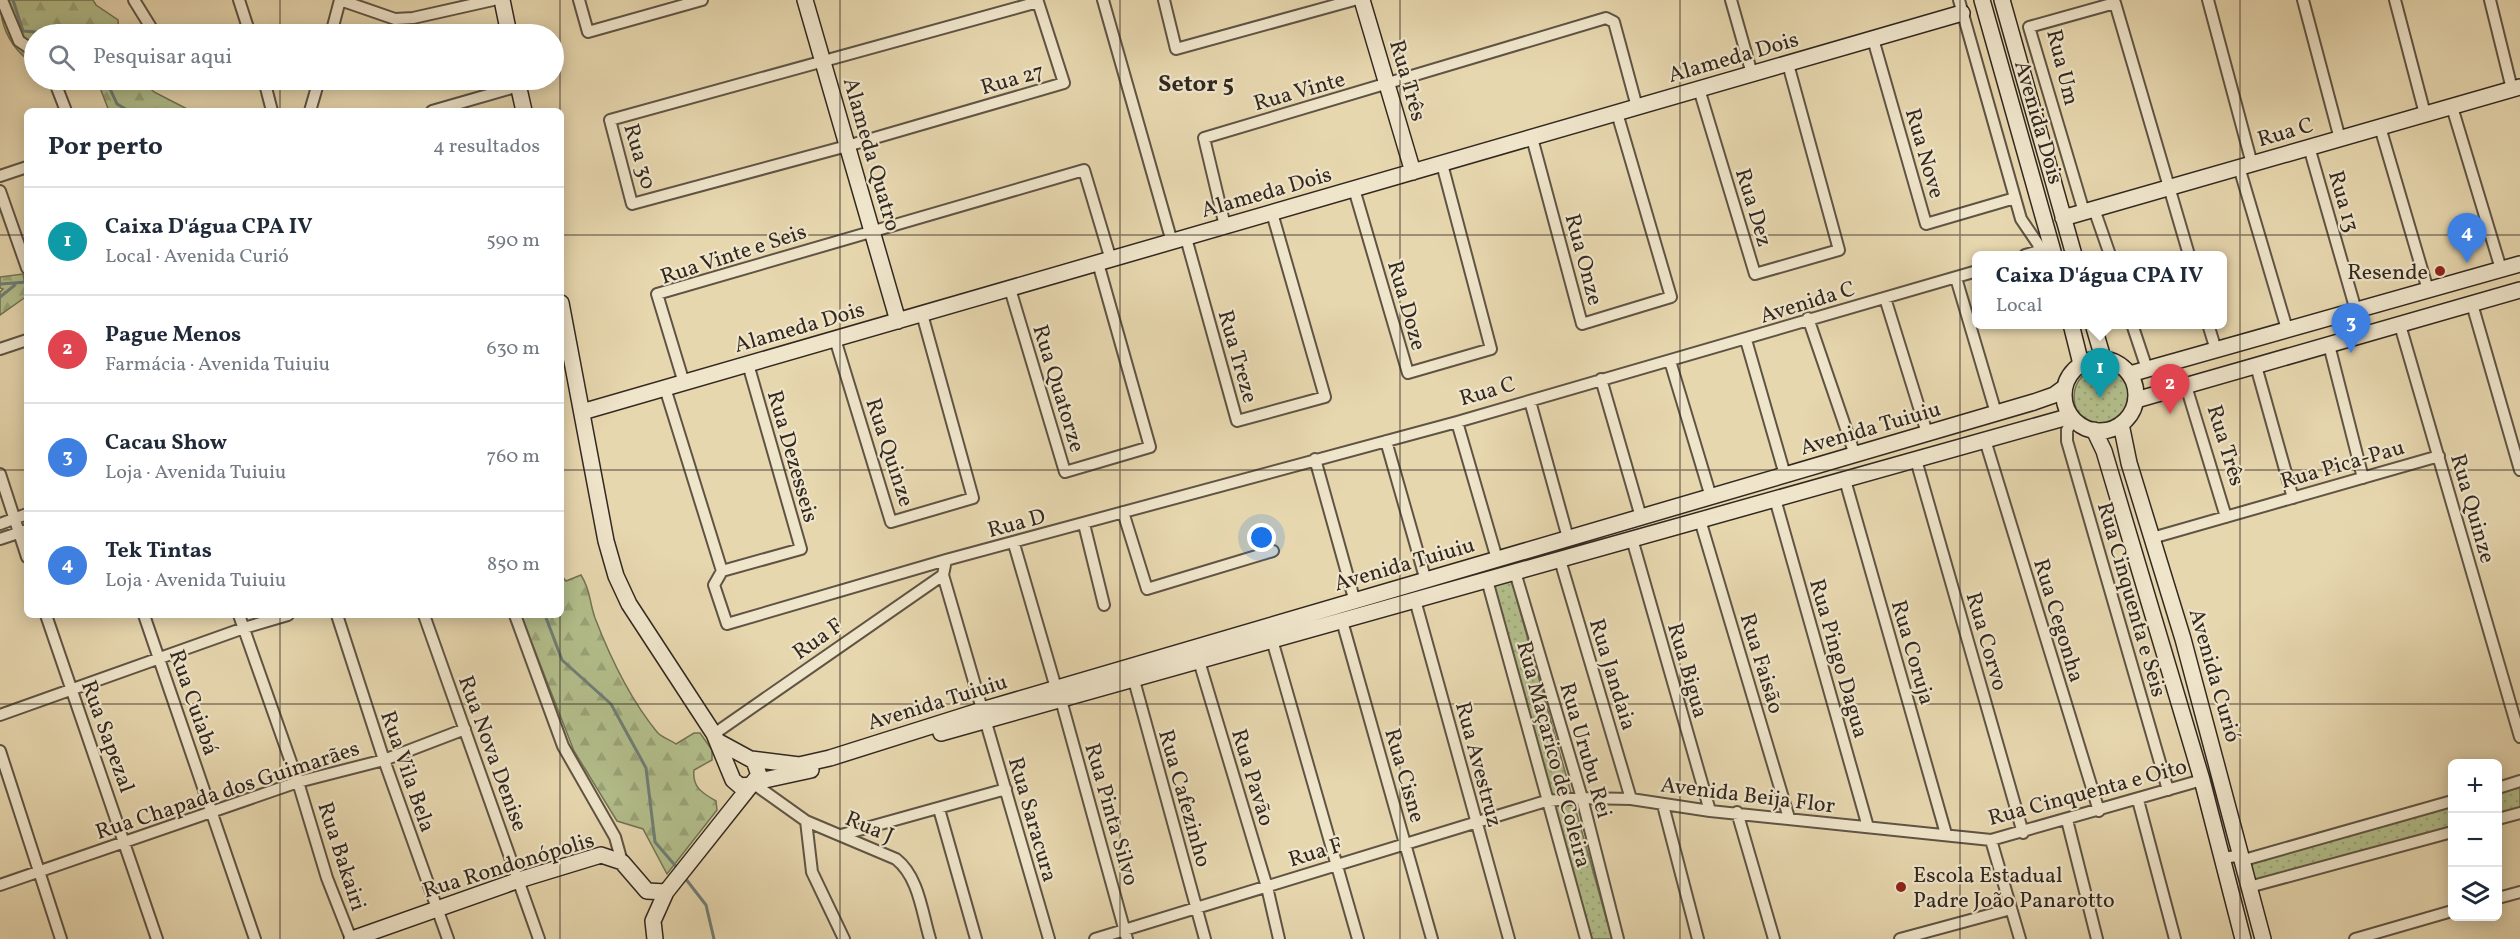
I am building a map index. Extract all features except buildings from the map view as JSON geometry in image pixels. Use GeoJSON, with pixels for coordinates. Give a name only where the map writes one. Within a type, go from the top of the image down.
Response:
{"type":"FeatureCollection","features":[{"type":"Feature","properties":{"kind":"main road"},"geometry":{"type":"LineString","coordinates":[[502,0],[507,24]]}},
{"type":"Feature","properties":{"kind":"main road","name":"Alameda Quatro"},"geometry":{"type":"LineString","coordinates":[[805,0],[898,321]]}},
{"type":"Feature","properties":{"kind":"main road","name":"Rua Três"},"geometry":{"type":"LineString","coordinates":[[1362,0],[1413,172]]}},
{"type":"Feature","properties":{"kind":"main road","name":"Avenida Dois"},"geometry":{"type":"LineString","coordinates":[[1982,0],[2049,251]]}},
{"type":"Feature","properties":{"kind":"main road","name":"Avenida Dois"},"geometry":{"type":"LineString","coordinates":[[2002,0],[2073,251]]}},
{"type":"Feature","properties":{"kind":"main road","name":"Alameda Dois"},"geometry":{"type":"LineString","coordinates":[[582,412],[1788,64],[1873,39],[1960,7]]}},
{"type":"Feature","properties":{"kind":"main road","name":"Rua C"},"geometry":{"type":"LineString","coordinates":[[2063,218],[2516,88]]}},
{"type":"Feature","properties":{"kind":"main road"},"geometry":{"type":"LineString","coordinates":[[520,90],[523,108]]}},
{"type":"Feature","properties":{"kind":"main road"},"geometry":{"type":"LineString","coordinates":[[2130,374],[2520,264]]}},
{"type":"Feature","properties":{"kind":"main road"},"geometry":{"type":"LineString","coordinates":[[2136,400],[2520,290]]}},
{"type":"Feature","properties":{"kind":"main road"},"geometry":{"type":"LineString","coordinates":[[564,319],[606,541],[616,576],[629,604],[716,738],[731,776],[740,786],[754,784]]}},
{"type":"Feature","properties":{"kind":"main road"},"geometry":{"type":"LineString","coordinates":[[2072,329],[2081,364]]}},
{"type":"Feature","properties":{"kind":"main road"},"geometry":{"type":"LineString","coordinates":[[2094,329],[2103,358]]}},
{"type":"Feature","properties":{"kind":"main road"},"geometry":{"type":"LineString","coordinates":[[2103,358],[2123,366],[2130,374],[2134,382],[2136,400],[2128,417],[2121,424],[2104,430],[2094,430],[2072,418],[2064,397],[2065,387],[2068,378],[2081,364],[2103,358]]}},
{"type":"Feature","properties":{"kind":"main road","name":"Avenida Tuiuiu"},"geometry":{"type":"LineString","coordinates":[[1132,673],[1200,661],[1272,640],[1355,602],[1996,413],[2054,395],[2065,387]]}},
{"type":"Feature","properties":{"kind":"main road","name":"Avenida Tuiuiu"},"geometry":{"type":"LineString","coordinates":[[749,758],[799,765],[830,758],[1321,619],[1342,621],[1985,440],[2072,418]]}},
{"type":"Feature","properties":{"kind":"main road","name":"Avenida Curió"},"geometry":{"type":"LineString","coordinates":[[2121,424],[2129,462],[2244,860],[2263,939]]}},
{"type":"Feature","properties":{"kind":"main road","name":"Avenida Curió"},"geometry":{"type":"LineString","coordinates":[[2094,430],[2107,462],[2202,780],[2243,939]]}},
{"type":"Feature","properties":{"kind":"main road"},"geometry":{"type":"LineString","coordinates":[[1674,507],[1679,526]]}},
{"type":"Feature","properties":{"kind":"main road","name":"Avenida Tuiuiu"},"geometry":{"type":"LineString","coordinates":[[754,784],[780,779],[984,715]]}},
{"type":"Feature","properties":{"kind":"main road"},"geometry":{"type":"LineString","coordinates":[[655,939],[653,921],[668,889],[688,861],[754,784],[759,771],[749,758],[716,738]]}},
{"type":"Feature","properties":{"kind":"main road"},"geometry":{"type":"LineString","coordinates":[[722,820],[736,761],[749,758]]}},
{"type":"Feature","properties":{"kind":"main road","name":"Rua Rondonópolis"},"geometry":{"type":"LineString","coordinates":[[351,939],[519,880],[601,855],[622,862],[643,888],[650,892],[668,889]]}},
{"type":"Feature","properties":{"kind":"street"},"geometry":{"type":"LineString","coordinates":[[2,0],[19,41],[24,44]]}},
{"type":"Feature","properties":{"kind":"street"},"geometry":{"type":"LineString","coordinates":[[134,0],[149,24]]}},
{"type":"Feature","properties":{"kind":"street"},"geometry":{"type":"LineString","coordinates":[[239,0],[247,24]]}},
{"type":"Feature","properties":{"kind":"street"},"geometry":{"type":"LineString","coordinates":[[334,24],[340,0],[395,19],[413,18],[493,0]]}},
{"type":"Feature","properties":{"kind":"street"},"geometry":{"type":"LineString","coordinates":[[579,0],[588,32],[702,0]]}},
{"type":"Feature","properties":{"kind":"street"},"geometry":{"type":"LineString","coordinates":[[1103,0],[1179,240]]}},
{"type":"Feature","properties":{"kind":"street"},"geometry":{"type":"LineString","coordinates":[[1164,0],[1176,49],[1354,0]]}},
{"type":"Feature","properties":{"kind":"street"},"geometry":{"type":"LineString","coordinates":[[1731,0],[1752,74]]}},
{"type":"Feature","properties":{"kind":"street"},"geometry":{"type":"LineString","coordinates":[[2208,0],[2246,166],[2287,329]]}},
{"type":"Feature","properties":{"kind":"street"},"geometry":{"type":"LineString","coordinates":[[2303,0],[2340,139]]}},
{"type":"Feature","properties":{"kind":"street"},"geometry":{"type":"LineString","coordinates":[[2395,0],[2425,114]]}},
{"type":"Feature","properties":{"kind":"street"},"geometry":{"type":"LineString","coordinates":[[2490,0],[2516,88]]}},
{"type":"Feature","properties":{"kind":"street","name":"Rua 27"},"geometry":{"type":"LineString","coordinates":[[823,61],[1038,2],[1064,83],[847,146]]}},
{"type":"Feature","properties":{"kind":"street","name":"Rua Um"},"geometry":{"type":"LineString","coordinates":[[2089,210],[2030,27],[2115,3],[2169,187]]}},
{"type":"Feature","properties":{"kind":"street"},"geometry":{"type":"LineString","coordinates":[[1960,7],[2021,219],[2049,251]]}},
{"type":"Feature","properties":{"kind":"street"},"geometry":{"type":"LineString","coordinates":[[1388,84],[1608,18],[1614,22],[1637,107]]}},
{"type":"Feature","properties":{"kind":"street","name":"Rua Nove"},"geometry":{"type":"LineString","coordinates":[[1873,39],[1926,224],[2015,198]]}},
{"type":"Feature","properties":{"kind":"street","name":"Rua 30"},"geometry":{"type":"LineString","coordinates":[[823,61],[610,120],[632,204],[847,146]]}},
{"type":"Feature","properties":{"kind":"street","name":"Rua Dez"},"geometry":{"type":"LineString","coordinates":[[1699,89],[1755,274],[1839,250],[1788,64]]}},
{"type":"Feature","properties":{"kind":"street","name":"Rua Vinte"},"geometry":{"type":"LineString","coordinates":[[1226,226],[1204,138],[1388,84]]}},
{"type":"Feature","properties":{"kind":"street"},"geometry":{"type":"LineString","coordinates":[[58,90],[65,108]]}},
{"type":"Feature","properties":{"kind":"street"},"geometry":{"type":"LineString","coordinates":[[267,90],[271,108]]}},
{"type":"Feature","properties":{"kind":"street"},"geometry":{"type":"LineString","coordinates":[[311,108],[316,90]]}},
{"type":"Feature","properties":{"kind":"street"},"geometry":{"type":"LineString","coordinates":[[441,108],[496,90]]}},
{"type":"Feature","properties":{"kind":"street"},"geometry":{"type":"LineString","coordinates":[[2452,107],[2501,269]]}},
{"type":"Feature","properties":{"kind":"street","name":"Rua Onze"},"geometry":{"type":"LineString","coordinates":[[1532,138],[1582,324],[1671,297],[1617,113]]}},
{"type":"Feature","properties":{"kind":"street"},"geometry":{"type":"LineString","coordinates":[[2380,127],[2428,290]]}},
{"type":"Feature","properties":{"kind":"street","name":"Rua 13"},"geometry":{"type":"LineString","coordinates":[[2309,147],[2363,335]]}},
{"type":"Feature","properties":{"kind":"street","name":"Rua Doze"},"geometry":{"type":"LineString","coordinates":[[1354,189],[1407,373],[1491,349],[1442,164]]}},
{"type":"Feature","properties":{"kind":"street"},"geometry":{"type":"LineString","coordinates":[[0,176],[24,168]]}},
{"type":"Feature","properties":{"kind":"street"},"geometry":{"type":"LineString","coordinates":[[872,231],[1084,170],[1105,261]]}},
{"type":"Feature","properties":{"kind":"street"},"geometry":{"type":"LineString","coordinates":[[2169,187],[2188,251]]}},
{"type":"Feature","properties":{"kind":"street"},"geometry":{"type":"LineString","coordinates":[[0,191],[24,259]]}},
{"type":"Feature","properties":{"kind":"street"},"geometry":{"type":"LineString","coordinates":[[2089,210],[2108,251]]}},
{"type":"Feature","properties":{"kind":"street","name":"Rua Treze"},"geometry":{"type":"LineString","coordinates":[[1179,240],[1237,421],[1325,397],[1272,213]]}},
{"type":"Feature","properties":{"kind":"street","name":"Rua Vinte e Seis"},"geometry":{"type":"LineString","coordinates":[[684,383],[657,294],[872,231]]}},
{"type":"Feature","properties":{"kind":"street","name":"Rua Quatorze"},"geometry":{"type":"LineString","coordinates":[[1010,289],[1065,472],[1150,447],[1105,261]]}},
{"type":"Feature","properties":{"kind":"street"},"geometry":{"type":"LineString","coordinates":[[1972,273],[1956,278],[1996,413]]}},
{"type":"Feature","properties":{"kind":"street","name":"Avenida C"},"geometry":{"type":"LineString","coordinates":[[1670,361],[1746,340],[1808,318],[1956,278]]}},
{"type":"Feature","properties":{"kind":"street"},"geometry":{"type":"LineString","coordinates":[[1885,298],[1927,433]]}},
{"type":"Feature","properties":{"kind":"street"},"geometry":{"type":"LineString","coordinates":[[2472,304],[2520,470]]}},
{"type":"Feature","properties":{"kind":"street","name":"Rua Quinze"},"geometry":{"type":"LineString","coordinates":[[835,339],[891,522],[973,498],[922,314]]}},
{"type":"Feature","properties":{"kind":"street"},"geometry":{"type":"LineString","coordinates":[[1808,318],[1855,454]]}},
{"type":"Feature","properties":{"kind":"street","name":"Rua Quinze"},"geometry":{"type":"LineString","coordinates":[[2400,325],[2520,737]]}},
{"type":"Feature","properties":{"kind":"street"},"geometry":{"type":"LineString","coordinates":[[2134,329],[2147,369]]}},
{"type":"Feature","properties":{"kind":"street"},"geometry":{"type":"LineString","coordinates":[[2210,329],[2216,350]]}},
{"type":"Feature","properties":{"kind":"street"},"geometry":{"type":"LineString","coordinates":[[1746,340],[1785,475]]}},
{"type":"Feature","properties":{"kind":"street"},"geometry":{"type":"LineString","coordinates":[[0,349],[24,341]]}},
{"type":"Feature","properties":{"kind":"street"},"geometry":{"type":"LineString","coordinates":[[2329,345],[2363,478]]}},
{"type":"Feature","properties":{"kind":"street"},"geometry":{"type":"LineString","coordinates":[[1670,361],[1711,497]]}},
{"type":"Feature","properties":{"kind":"street","name":"Rua C"},"geometry":{"type":"LineString","coordinates":[[1316,459],[1457,422],[1670,361]]}},
{"type":"Feature","properties":{"kind":"street","name":"Rua Dezesseis"},"geometry":{"type":"LineString","coordinates":[[722,571],[801,549],[748,364]]}},
{"type":"Feature","properties":{"kind":"street"},"geometry":{"type":"LineString","coordinates":[[2256,366],[2293,498]]}},
{"type":"Feature","properties":{"kind":"street"},"geometry":{"type":"LineString","coordinates":[[1601,380],[1641,517]]}},
{"type":"Feature","properties":{"kind":"street","name":"Rua Três"},"geometry":{"type":"LineString","coordinates":[[2186,386],[2226,517]]}},
{"type":"Feature","properties":{"kind":"street"},"geometry":{"type":"LineString","coordinates":[[665,388],[722,571]]}},
{"type":"Feature","properties":{"kind":"street"},"geometry":{"type":"LineString","coordinates":[[1530,400],[1568,538]]}},
{"type":"Feature","properties":{"kind":"street","name":"Rua Cinquenta e Seis"},"geometry":{"type":"LineString","coordinates":[[2072,418],[2067,430],[2067,441],[2168,790]]}},
{"type":"Feature","properties":{"kind":"street"},"geometry":{"type":"LineString","coordinates":[[1457,422],[1497,559]]}},
{"type":"Feature","properties":{"kind":"street","name":"Rua Cegonha"},"geometry":{"type":"LineString","coordinates":[[1985,440],[2098,811]]}},
{"type":"Feature","properties":{"kind":"street"},"geometry":{"type":"LineString","coordinates":[[1386,441],[1426,581]]}},
{"type":"Feature","properties":{"kind":"street","name":"Rua Pica-Pau"},"geometry":{"type":"LineString","coordinates":[[2152,538],[2439,456]]}},
{"type":"Feature","properties":{"kind":"street"},"geometry":{"type":"LineString","coordinates":[[1316,459],[1355,602]]}},
{"type":"Feature","properties":{"kind":"street","name":"Rua D"},"geometry":{"type":"LineString","coordinates":[[722,571],[714,585],[727,624],[946,560],[1014,544],[1316,459]]}},
{"type":"Feature","properties":{"kind":"street","name":"Rua Corvo"},"geometry":{"type":"LineString","coordinates":[[1916,460],[2023,833]]}},
{"type":"Feature","properties":{"kind":"street"},"geometry":{"type":"LineString","coordinates":[[0,474],[14,519],[23,531],[0,539]]}},
{"type":"Feature","properties":{"kind":"street","name":"Rua Coruja"},"geometry":{"type":"LineString","coordinates":[[1845,480],[1946,834]]}},
{"type":"Feature","properties":{"kind":"street","name":"Rua Pingo Dagua"},"geometry":{"type":"LineString","coordinates":[[1775,499],[1868,827]]}},
{"type":"Feature","properties":{"kind":"street"},"geometry":{"type":"LineString","coordinates":[[1123,512],[1147,589],[1273,552]]}},
{"type":"Feature","properties":{"kind":"street"},"geometry":{"type":"LineString","coordinates":[[0,524],[24,515]]}},
{"type":"Feature","properties":{"kind":"street","name":"Rua Faisão"},"geometry":{"type":"LineString","coordinates":[[1700,520],[1789,818]]}},
{"type":"Feature","properties":{"kind":"street"},"geometry":{"type":"LineString","coordinates":[[1084,524],[1104,605]]}},
{"type":"Feature","properties":{"kind":"street","name":"Rua Bigua"},"geometry":{"type":"LineString","coordinates":[[1632,539],[1710,811]]}},
{"type":"Feature","properties":{"kind":"street","name":"Rua Pinta Silvo"},"geometry":{"type":"LineString","coordinates":[[1014,544],[1126,934]]}},
{"type":"Feature","properties":{"kind":"street"},"geometry":{"type":"LineString","coordinates":[[943,575],[946,560]]}},
{"type":"Feature","properties":{"kind":"street","name":"Rua Jandaia"},"geometry":{"type":"LineString","coordinates":[[1560,560],[1631,799]]}},
{"type":"Feature","properties":{"kind":"street","name":"Rua Urubu Rei"},"geometry":{"type":"LineString","coordinates":[[1515,572],[1582,798],[1618,939]]}},
{"type":"Feature","properties":{"kind":"street","name":"Rua F"},"geometry":{"type":"LineString","coordinates":[[716,738],[943,575]]}},
{"type":"Feature","properties":{"kind":"street","name":"Rua Saracura"},"geometry":{"type":"LineString","coordinates":[[943,575],[1049,939]]}},
{"type":"Feature","properties":{"kind":"street","name":"Rua Maçarico de Coleira"},"geometry":{"type":"LineString","coordinates":[[1487,580],[1546,801],[1586,939]]}},
{"type":"Feature","properties":{"kind":"street","name":"Rua Avestruz"},"geometry":{"type":"LineString","coordinates":[[1415,600],[1509,939]]}},
{"type":"Feature","properties":{"kind":"street","name":"Rua Sapezal"},"geometry":{"type":"LineString","coordinates":[[47,618],[157,939]]}},
{"type":"Feature","properties":{"kind":"street","name":"Rua Cuiabá"},"geometry":{"type":"LineString","coordinates":[[145,618],[255,939]]}},
{"type":"Feature","properties":{"kind":"street","name":"Rua Bakairi"},"geometry":{"type":"LineString","coordinates":[[240,618],[298,782],[327,878],[351,939]]}},
{"type":"Feature","properties":{"kind":"street"},"geometry":{"type":"LineString","coordinates":[[0,715],[278,618]]}},
{"type":"Feature","properties":{"kind":"street","name":"Rua Vila Bela"},"geometry":{"type":"LineString","coordinates":[[338,618],[384,760],[448,939]]}},
{"type":"Feature","properties":{"kind":"street","name":"Rua Nova Denise"},"geometry":{"type":"LineString","coordinates":[[425,618],[538,939]]}},
{"type":"Feature","properties":{"kind":"street"},"geometry":{"type":"LineString","coordinates":[[515,618],[563,746],[615,837],[622,862]]}},
{"type":"Feature","properties":{"kind":"street","name":"Rua Cisne"},"geometry":{"type":"LineString","coordinates":[[1342,621],[1432,939]]}},
{"type":"Feature","properties":{"kind":"street"},"geometry":{"type":"LineString","coordinates":[[1272,640],[1358,939]]}},
{"type":"Feature","properties":{"kind":"street","name":"Rua Pavão"},"geometry":{"type":"LineString","coordinates":[[1200,661],[1266,886],[1279,939]]}},
{"type":"Feature","properties":{"kind":"street","name":"Rua Cafezinho"},"geometry":{"type":"LineString","coordinates":[[1132,673],[1205,939]]}},
{"type":"Feature","properties":{"kind":"street","name":"Rua Chapada dos Guimarães"},"geometry":{"type":"LineString","coordinates":[[0,885],[125,841],[214,814],[298,782],[384,760],[465,729]]}},
{"type":"Feature","properties":{"kind":"street"},"geometry":{"type":"LineString","coordinates":[[0,751],[61,939]]}},
{"type":"Feature","properties":{"kind":"street","name":"Rua Cinquenta e Oito"},"geometry":{"type":"LineString","coordinates":[[1946,834],[1991,840],[2023,833],[2202,780]]}},
{"type":"Feature","properties":{"kind":"street"},"geometry":{"type":"LineString","coordinates":[[2502,787],[2520,781]]}},
{"type":"Feature","properties":{"kind":"street","name":"Rua J"},"geometry":{"type":"LineString","coordinates":[[754,784],[806,821],[896,859],[904,865],[912,877],[930,939]]}},
{"type":"Feature","properties":{"kind":"street"},"geometry":{"type":"LineString","coordinates":[[841,835],[1006,789]]}},
{"type":"Feature","properties":{"kind":"street","name":"Avenida Beija Flor"},"geometry":{"type":"LineString","coordinates":[[1546,801],[1582,798],[1631,799],[1710,811],[1946,834]]}},
{"type":"Feature","properties":{"kind":"street"},"geometry":{"type":"LineString","coordinates":[[2138,800],[2175,939]]}},
{"type":"Feature","properties":{"kind":"street","name":"Rua F"},"geometry":{"type":"LineString","coordinates":[[1095,939],[1126,934],[1266,886],[1546,801]]}},
{"type":"Feature","properties":{"kind":"street"},"geometry":{"type":"LineString","coordinates":[[2224,865],[2237,856],[2244,860],[2448,802]]}},
{"type":"Feature","properties":{"kind":"street"},"geometry":{"type":"LineString","coordinates":[[1663,805],[1698,939]]}},
{"type":"Feature","properties":{"kind":"street"},"geometry":{"type":"LineString","coordinates":[[939,808],[976,939]]}},
{"type":"Feature","properties":{"kind":"street"},"geometry":{"type":"LineString","coordinates":[[1737,812],[1774,939]]}},
{"type":"Feature","properties":{"kind":"street"},"geometry":{"type":"LineString","coordinates":[[2502,818],[2520,813]]}},
{"type":"Feature","properties":{"kind":"street"},"geometry":{"type":"LineString","coordinates":[[2067,820],[2097,939]]}},
{"type":"Feature","properties":{"kind":"street"},"geometry":{"type":"LineString","coordinates":[[806,821],[816,885],[844,939]]}},
{"type":"Feature","properties":{"kind":"street"},"geometry":{"type":"LineString","coordinates":[[2249,887],[2448,833]]}},
{"type":"Feature","properties":{"kind":"street"},"geometry":{"type":"LineString","coordinates":[[1991,840],[2020,939]]}},
{"type":"Feature","properties":{"kind":"street"},"geometry":{"type":"LineString","coordinates":[[2224,865],[2240,868],[2244,860]]}},
{"type":"Feature","properties":{"kind":"street"},"geometry":{"type":"LineString","coordinates":[[2502,897],[2520,892]]}},
{"type":"Feature","properties":{"kind":"street"},"geometry":{"type":"LineString","coordinates":[[1900,939],[2011,909]]}},
{"type":"Feature","properties":{"kind":"street"},"geometry":{"type":"LineString","coordinates":[[2355,939],[2448,912]]}},
{"type":"Feature","properties":{"kind":"green space"},"geometry":{"type":"Polygon","coordinates":[[[0,0],[93,0],[96,5],[118,20],[118,24],[24,24],[24,57],[11,41],[2,17],[0,0]]]}},
{"type":"Feature","properties":{"kind":"green space"},"geometry":{"type":"Polygon","coordinates":[[[101,90],[152,90],[185,108],[108,108],[101,90]]]}},
{"type":"Feature","properties":{"kind":"green space"},"geometry":{"type":"Polygon","coordinates":[[[23,274],[24,298],[0,315],[0,292],[3,289],[0,288],[0,277],[23,274]]]}},
{"type":"Feature","properties":{"kind":"green space"},"geometry":{"type":"Polygon","coordinates":[[[2104,367],[2125,376],[2134,397],[2125,418],[2104,427],[2083,418],[2074,397],[2083,376],[2104,367]]]}},
{"type":"Feature","properties":{"kind":"green space"},"geometry":{"type":"Polygon","coordinates":[[[581,575],[595,618],[614,663],[629,692],[647,719],[657,732],[676,744],[694,733],[700,733],[712,750],[712,760],[694,770],[694,776],[699,789],[716,801],[717,810],[667,874],[643,829],[617,821],[574,751],[522,618],[564,618],[564,579],[566,581],[581,575]]]}},
{"type":"Feature","properties":{"kind":"green space"},"geometry":{"type":"Polygon","coordinates":[[[1511,579],[1612,939],[1592,939],[1494,584],[1511,579]]]}},
{"type":"Feature","properties":{"kind":"green space"},"geometry":{"type":"Polygon","coordinates":[[[2520,786],[2520,808],[2502,814],[2502,791],[2520,786]]]}},
{"type":"Feature","properties":{"kind":"green space"},"geometry":{"type":"Polygon","coordinates":[[[2448,806],[2448,828],[2254,883],[2249,862],[2448,806]]]}},
{"type":"Feature","properties":{"kind":"waterway"},"geometry":{"type":"LineString","coordinates":[[13,0],[24,31]]}},
{"type":"Feature","properties":{"kind":"waterway"},"geometry":{"type":"LineString","coordinates":[[111,90],[117,104],[124,108]]}},
{"type":"Feature","properties":{"kind":"waterway"},"geometry":{"type":"LineString","coordinates":[[0,284],[24,282]]}},
{"type":"Feature","properties":{"kind":"waterway"},"geometry":{"type":"LineString","coordinates":[[0,297],[15,285]]}},
{"type":"Feature","properties":{"kind":"waterway"},"geometry":{"type":"LineString","coordinates":[[546,618],[562,660],[611,704],[646,768],[655,842],[679,870]]}},
{"type":"Feature","properties":{"kind":"waterway"},"geometry":{"type":"LineString","coordinates":[[685,878],[706,905],[714,939]]}},
{"type":"Feature","properties":{"kind":"place","name":"Tek Tintas"},"geometry":{"type":"Point","coordinates":[2467,263]}},
{"type":"Feature","properties":{"kind":"place","name":"Resende"},"geometry":{"type":"Point","coordinates":[2440,271]}},
{"type":"Feature","properties":{"kind":"place","name":"Cacau Show"},"geometry":{"type":"Point","coordinates":[2351,353]}},
{"type":"Feature","properties":{"kind":"place","name":"Caixa D'água CPA IV"},"geometry":{"type":"Point","coordinates":[2100,398]}},
{"type":"Feature","properties":{"kind":"place","name":"Pague Menos"},"geometry":{"type":"Point","coordinates":[2170,414]}},
{"type":"Feature","properties":{"kind":"place","name":"Escola Estadual Padre João Panarotto"},"geometry":{"type":"Point","coordinates":[1901,887]}},
{"type":"Feature","properties":{"kind":"district","name":"Setor 5"},"geometry":{"type":"Point","coordinates":[1196,83]}}]}
